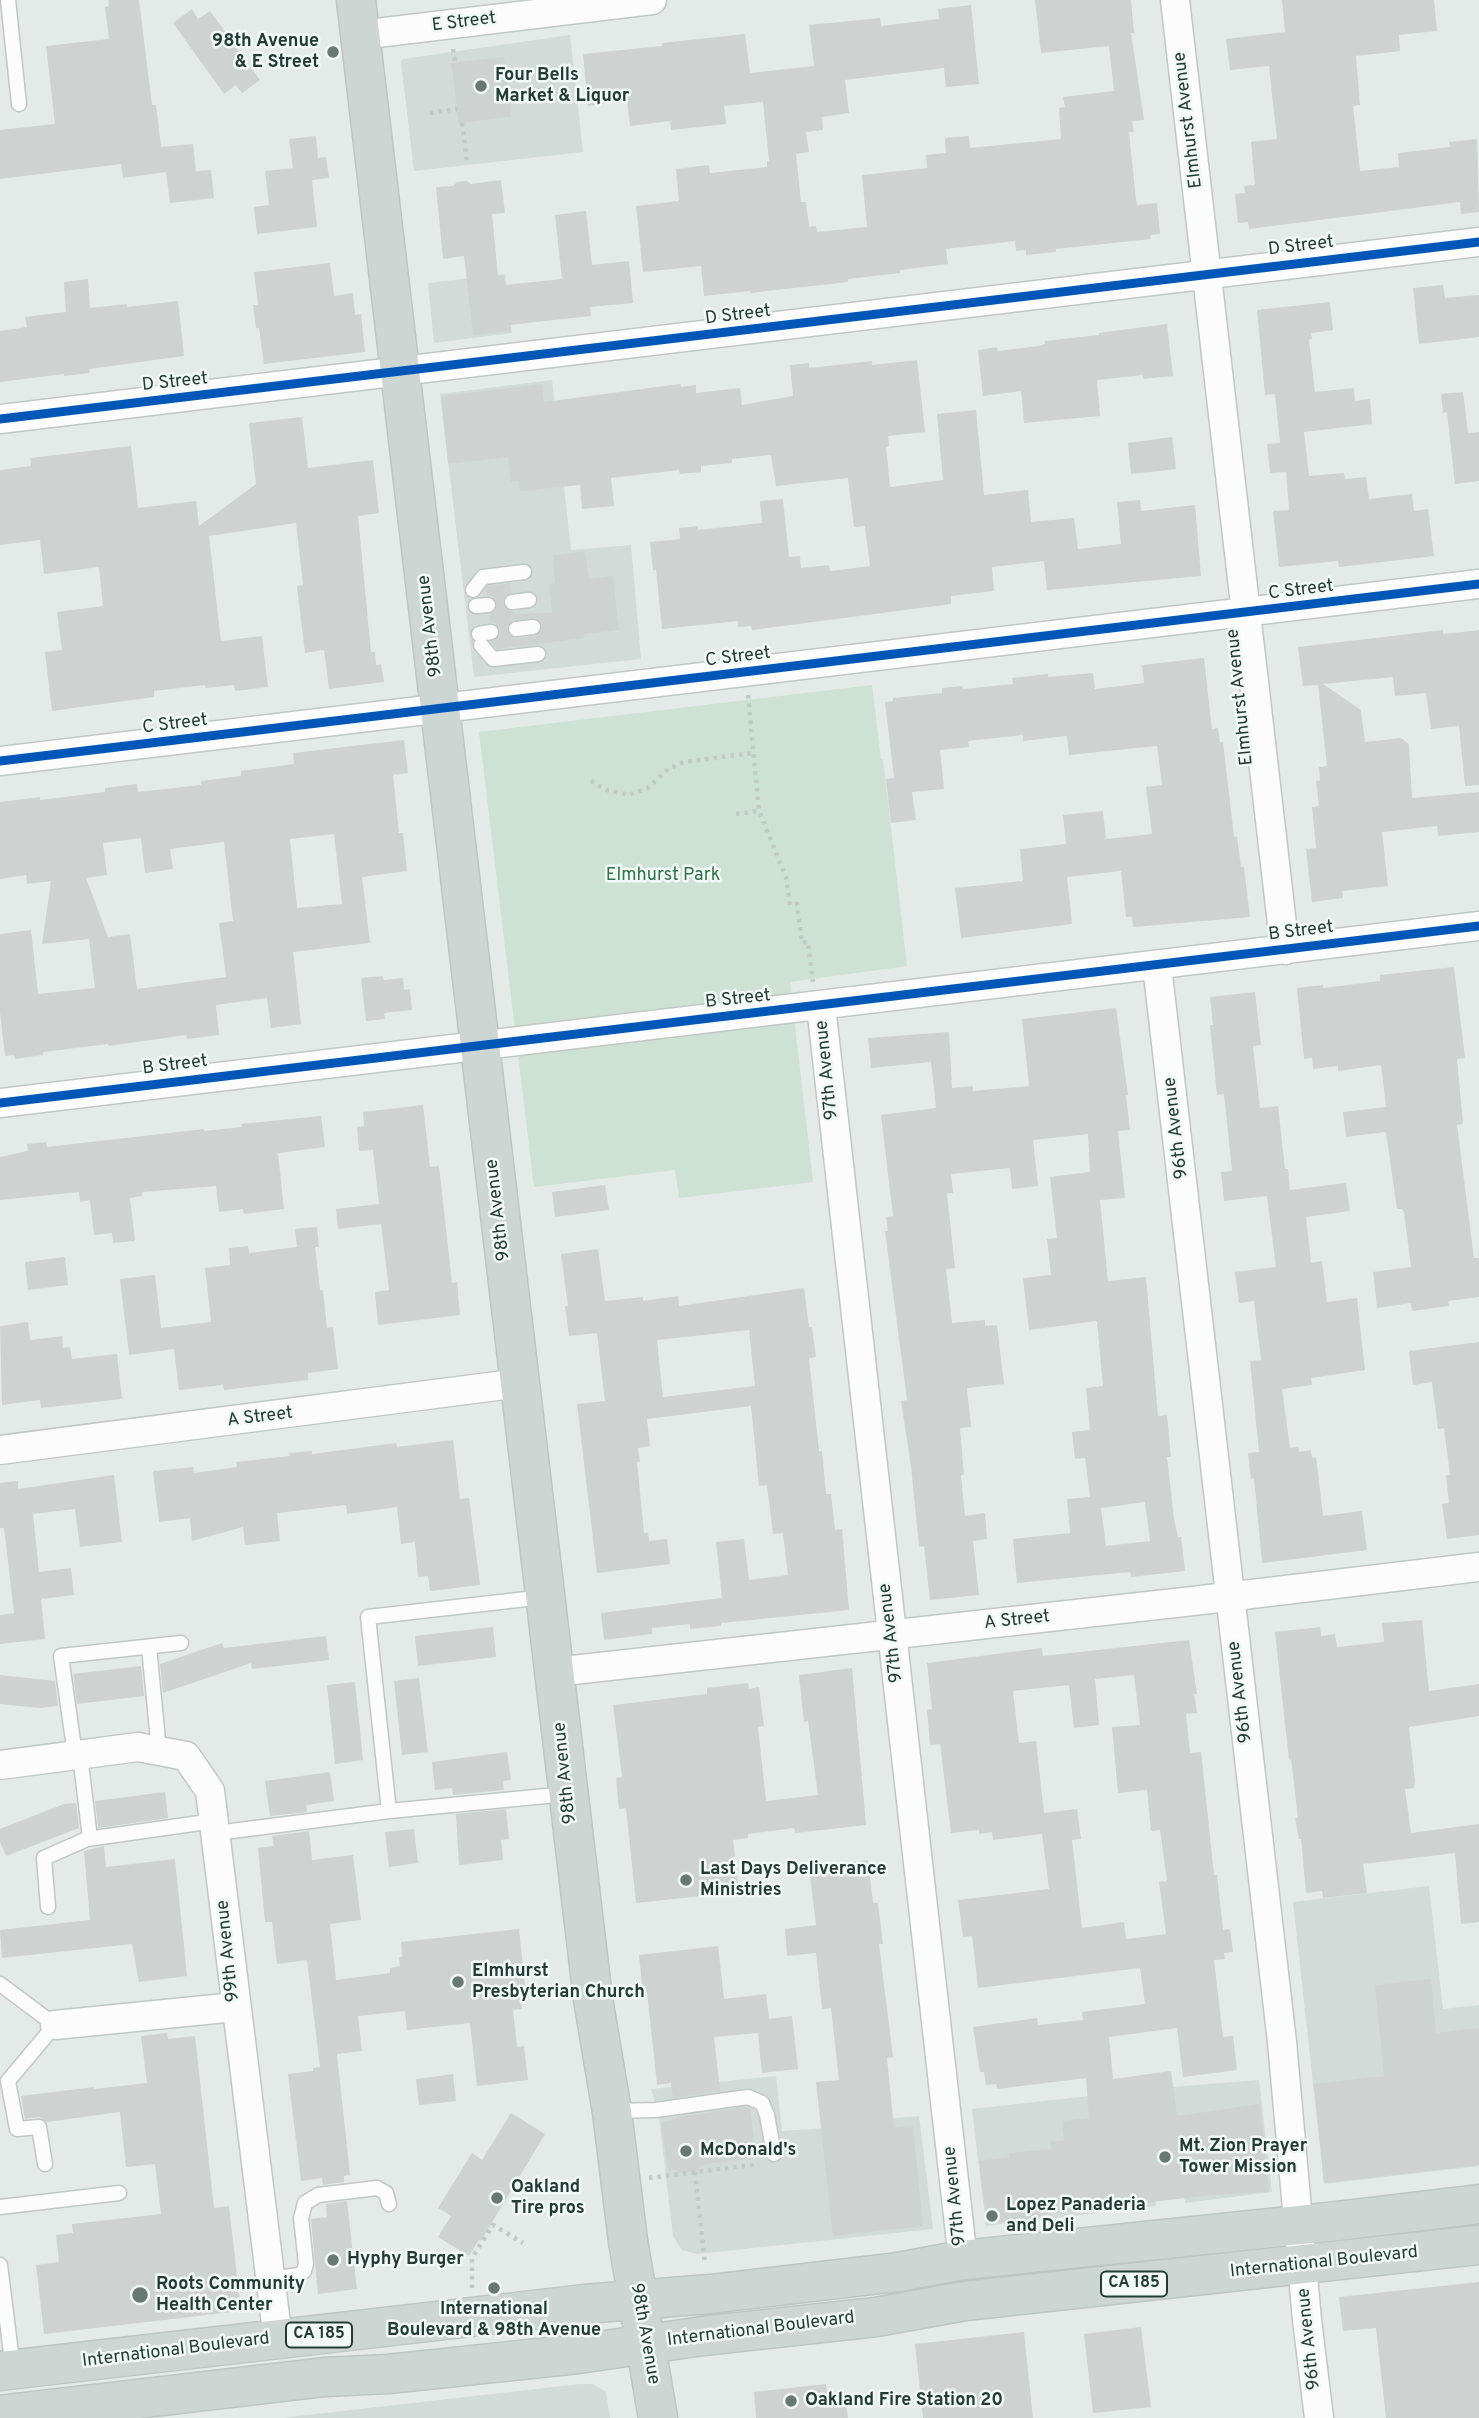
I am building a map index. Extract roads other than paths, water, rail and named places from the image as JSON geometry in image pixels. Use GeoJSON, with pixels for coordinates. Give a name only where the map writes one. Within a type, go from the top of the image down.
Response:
{"type":"FeatureCollection","features":[{"type":"Feature","properties":{"kind":"main road","name":"98th Avenue"},"geometry":{"type":"LineString","coordinates":[[358,18],[593,1999],[658,2418]]}},
{"type":"Feature","properties":{"kind":"main road","name":"International Boulevard"},"geometry":{"type":"LineString","coordinates":[[7,2371],[475,2316],[710,2294],[898,2272],[963,2260],[1479,2204]]}},
{"type":"Feature","properties":{"kind":"main road","name":"International Boulevard"},"geometry":{"type":"LineString","coordinates":[[0,2415],[325,2377],[388,2374],[578,2354],[876,2316],[965,2301],[1479,2245]]}},
{"type":"Feature","properties":{"kind":"street","name":"E Street"},"geometry":{"type":"LineString","coordinates":[[358,18],[652,0]]}},
{"type":"Feature","properties":{"kind":"street","name":"Elmhurst Avenue"},"geometry":{"type":"LineString","coordinates":[[1175,0],[1285,950]]}},
{"type":"Feature","properties":{"kind":"street","name":"D Street"},"geometry":{"type":"LineString","coordinates":[[0,419],[1479,242]]}},
{"type":"Feature","properties":{"kind":"street","name":"C Street"},"geometry":{"type":"LineString","coordinates":[[0,761],[1479,584]]}},
{"type":"Feature","properties":{"kind":"street","name":"B Street"},"geometry":{"type":"LineString","coordinates":[[0,1102],[1479,926]]}},
{"type":"Feature","properties":{"kind":"street","name":"96th Avenue"},"geometry":{"type":"LineString","coordinates":[[1157,966],[1282,2042],[1319,2418]]}},
{"type":"Feature","properties":{"kind":"street","name":"97th Avenue"},"geometry":{"type":"LineString","coordinates":[[821,1006],[963,2260]]}},
{"type":"Feature","properties":{"kind":"street","name":"A Street"},"geometry":{"type":"LineString","coordinates":[[0,1450],[520,1383]]}},
{"type":"Feature","properties":{"kind":"street","name":"A Street"},"geometry":{"type":"LineString","coordinates":[[555,1672],[1479,1567]]}},
{"type":"Feature","properties":{"kind":"street","name":"99th Avenue"},"geometry":{"type":"LineString","coordinates":[[0,1765],[138,1747],[186,1756],[210,1791],[278,2340]]}},
{"type":"Feature","properties":{"kind":"street"},"geometry":{"type":"LineString","coordinates":[[55,2025],[235,2007]]}},
{"type":"Feature","properties":{"kind":"lane"},"geometry":{"type":"LineString","coordinates":[[8,0],[19,103]]}},
{"type":"Feature","properties":{"kind":"lane"},"geometry":{"type":"LineString","coordinates":[[473,590],[483,577],[524,572]]}},
{"type":"Feature","properties":{"kind":"lane"},"geometry":{"type":"LineString","coordinates":[[512,602],[529,600]]}},
{"type":"Feature","properties":{"kind":"lane"},"geometry":{"type":"LineString","coordinates":[[516,629],[533,628]]}},
{"type":"Feature","properties":{"kind":"lane"},"geometry":{"type":"LineString","coordinates":[[484,637],[493,659],[538,654]]}},
{"type":"Feature","properties":{"kind":"lane"},"geometry":{"type":"LineString","coordinates":[[389,1811],[368,1617],[545,1596]]}},
{"type":"Feature","properties":{"kind":"lane"},"geometry":{"type":"LineString","coordinates":[[90,1838],[61,1656],[181,1643]]}},
{"type":"Feature","properties":{"kind":"lane"},"geometry":{"type":"LineString","coordinates":[[149,1647],[159,1751]]}},
{"type":"Feature","properties":{"kind":"lane"},"geometry":{"type":"LineString","coordinates":[[48,1908],[44,1858],[90,1838],[568,1794]]}},
{"type":"Feature","properties":{"kind":"lane"},"geometry":{"type":"LineString","coordinates":[[0,1984],[55,2025],[4,2081],[17,2129],[39,2127],[45,2164]]}},
{"type":"Feature","properties":{"kind":"lane"},"geometry":{"type":"LineString","coordinates":[[612,2112],[656,2110],[748,2097],[762,2103],[767,2115],[774,2154]]}},
{"type":"Feature","properties":{"kind":"lane"},"geometry":{"type":"LineString","coordinates":[[270,2279],[299,2275],[304,2271],[306,2264],[301,2218],[305,2203],[318,2195],[376,2188],[386,2193],[389,2204]]}},
{"type":"Feature","properties":{"kind":"lane"},"geometry":{"type":"LineString","coordinates":[[0,2207],[119,2193]]}},
{"type":"Feature","properties":{"kind":"lane"},"geometry":{"type":"LineString","coordinates":[[0,2264],[7,2371]]}},
{"type":"Feature","properties":{"kind":"place","name":"98th Avenue & E Street"},"geometry":{"type":"Point","coordinates":[333,52]}},
{"type":"Feature","properties":{"kind":"place","name":"Four Bells Market & Liquor"},"geometry":{"type":"Point","coordinates":[481,86]}},
{"type":"Feature","properties":{"kind":"place","name":"Last Days Deliverance Ministries"},"geometry":{"type":"Point","coordinates":[686,1880]}},
{"type":"Feature","properties":{"kind":"place","name":"Elmhurst Presbyterian Church"},"geometry":{"type":"Point","coordinates":[458,1982]}},
{"type":"Feature","properties":{"kind":"place","name":"McDonald's"},"geometry":{"type":"Point","coordinates":[686,2151]}},
{"type":"Feature","properties":{"kind":"place","name":"Mt. Zion Prayer Tower Mission"},"geometry":{"type":"Point","coordinates":[1165,2157]}},
{"type":"Feature","properties":{"kind":"place","name":"Oakland Tire pros"},"geometry":{"type":"Point","coordinates":[497,2198]}},
{"type":"Feature","properties":{"kind":"place","name":"Lopez Panaderia and Deli"},"geometry":{"type":"Point","coordinates":[992,2216]}},
{"type":"Feature","properties":{"kind":"place","name":"Hyphy Burger"},"geometry":{"type":"Point","coordinates":[333,2260]}},
{"type":"Feature","properties":{"kind":"place","name":"International Boulevard & 98th Avenue"},"geometry":{"type":"Point","coordinates":[494,2288]}},
{"type":"Feature","properties":{"kind":"place","name":"Roots Community Health Center"},"geometry":{"type":"Point","coordinates":[140,2295]}},
{"type":"Feature","properties":{"kind":"place","name":"Oakland Fire Station 20"},"geometry":{"type":"Point","coordinates":[791,2401]}},
{"type":"Feature","properties":{"kind":"park label","name":"Elmhurst Park"},"geometry":{"type":"Point","coordinates":[663,876]}}]}
